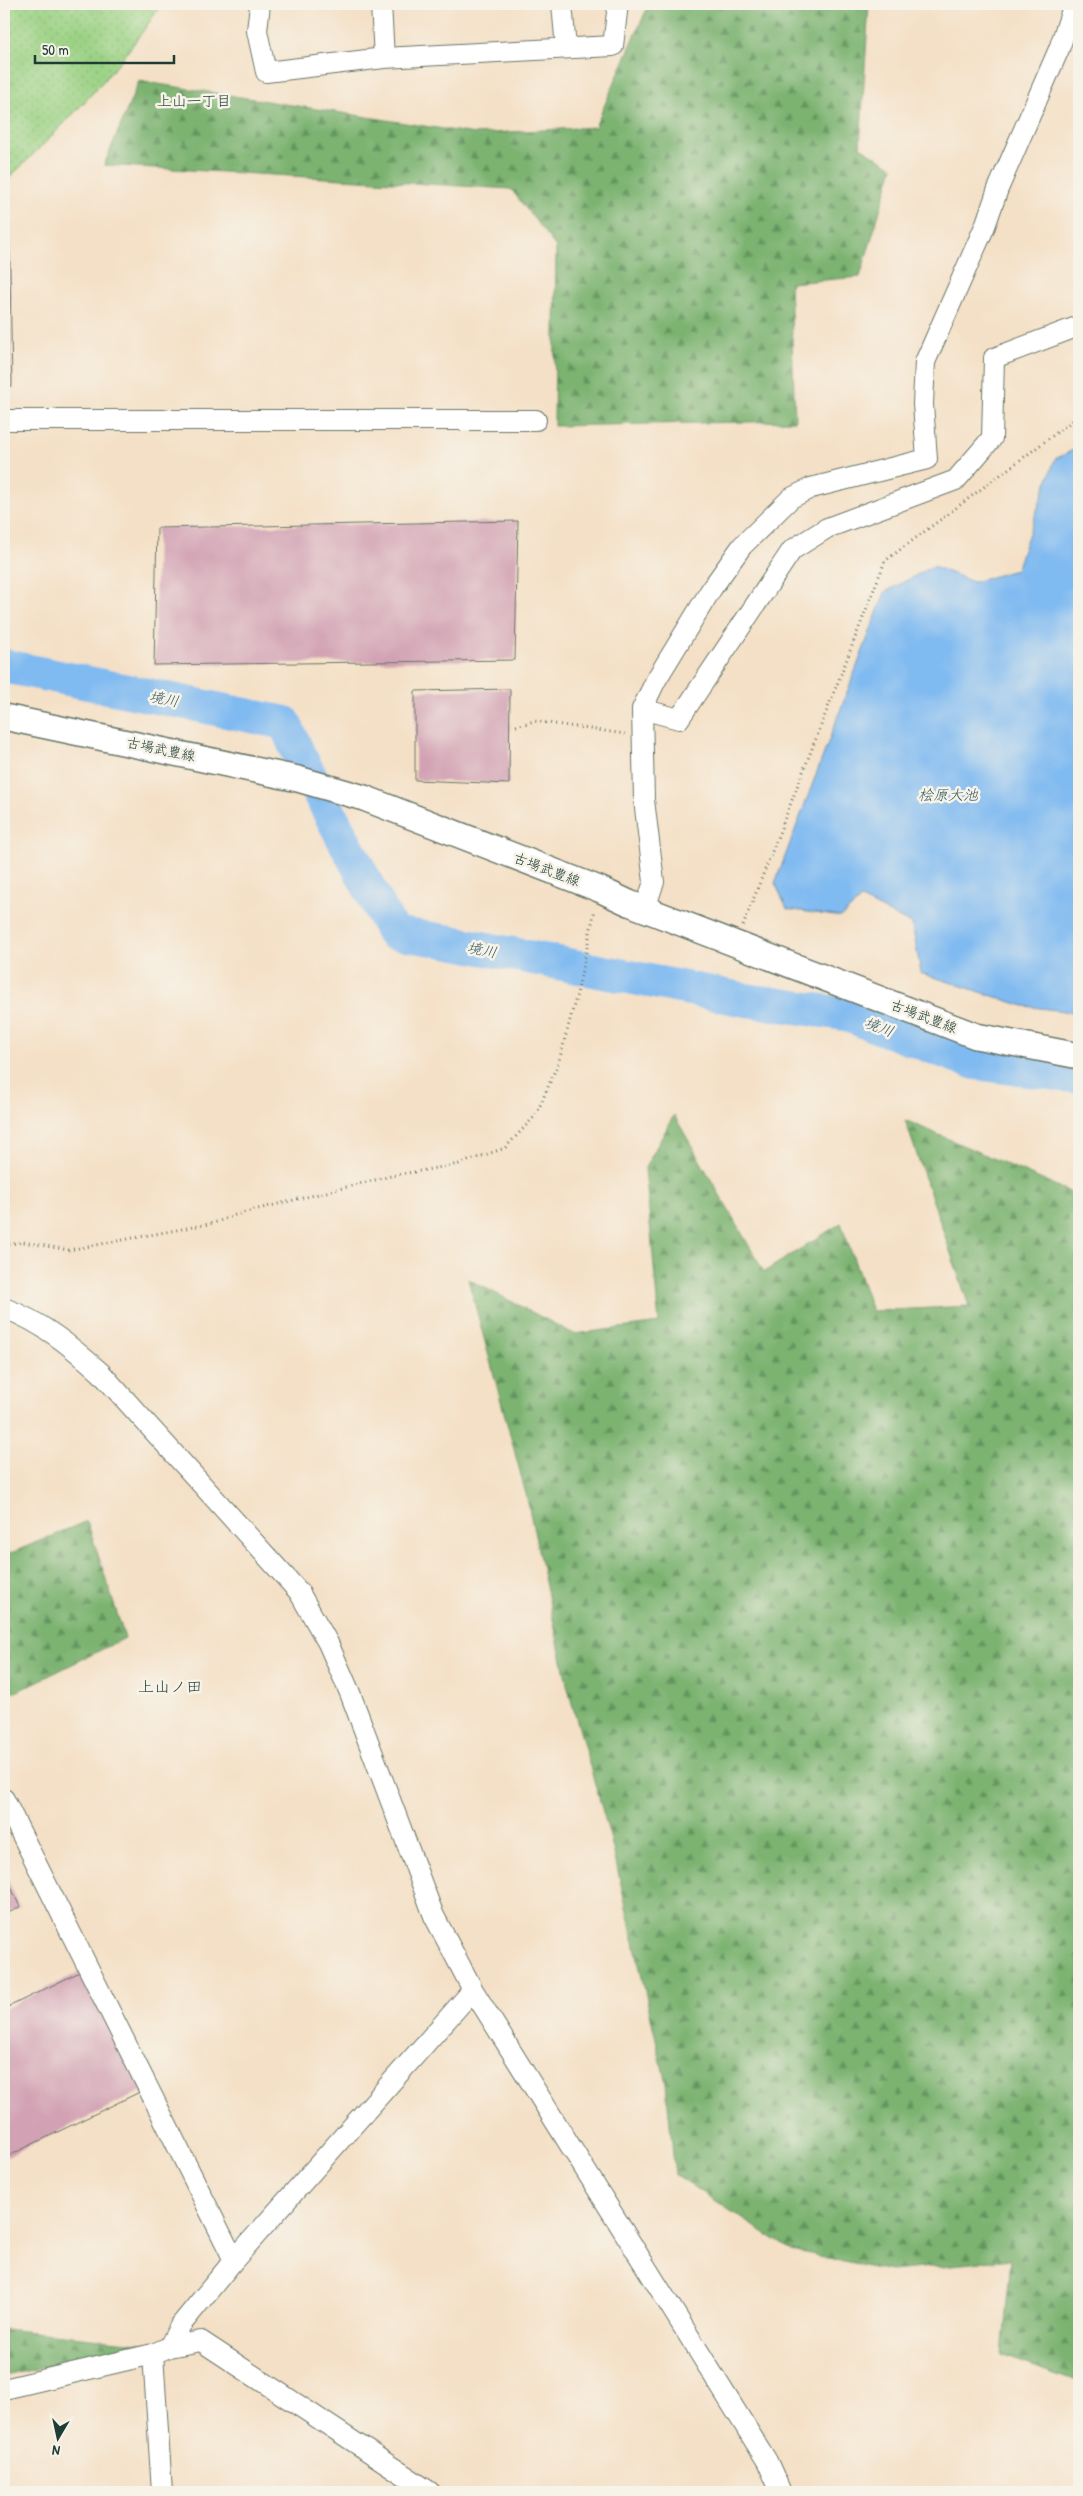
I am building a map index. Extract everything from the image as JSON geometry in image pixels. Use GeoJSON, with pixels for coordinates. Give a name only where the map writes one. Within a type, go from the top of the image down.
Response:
{"type":"FeatureCollection","features":[{"type":"Feature","properties":{"kind":"main road","name":"古場武豊線"},"geometry":{"type":"LineString","coordinates":[[4,716],[298,779],[364,798],[976,1036],[1079,1056]]}},
{"type":"Feature","properties":{"kind":"street"},"geometry":{"type":"LineString","coordinates":[[260,4],[258,31],[266,72],[384,58],[613,46],[618,4]]}},
{"type":"Feature","properties":{"kind":"street"},"geometry":{"type":"LineString","coordinates":[[380,4],[384,58]]}},
{"type":"Feature","properties":{"kind":"street"},"geometry":{"type":"LineString","coordinates":[[562,4],[566,48]]}},
{"type":"Feature","properties":{"kind":"street"},"geometry":{"type":"LineString","coordinates":[[645,908],[654,882],[644,800],[642,709],[656,680],[717,581],[742,546],[791,498],[811,488],[926,459],[923,404],[925,362],[985,226],[998,189],[1059,49],[1074,4]]}},
{"type":"Feature","properties":{"kind":"street"},"geometry":{"type":"LineString","coordinates":[[642,709],[679,719],[792,550],[827,528],[956,480],[992,438],[994,358],[1079,326]]}},
{"type":"Feature","properties":{"kind":"street"},"geometry":{"type":"LineString","coordinates":[[4,420],[536,420]]}},
{"type":"Feature","properties":{"kind":"street"},"geometry":{"type":"LineString","coordinates":[[4,1308],[27,1316],[68,1344],[101,1373],[299,1592],[328,1643],[350,1693],[434,1916],[473,1990],[767,2461],[781,2492]]}},
{"type":"Feature","properties":{"kind":"street"},"geometry":{"type":"LineString","coordinates":[[4,1799],[234,2260]]}},
{"type":"Feature","properties":{"kind":"street"},"geometry":{"type":"LineString","coordinates":[[162,2492],[161,2350],[234,2260],[473,1990]]}},
{"type":"Feature","properties":{"kind":"street"},"geometry":{"type":"LineString","coordinates":[[4,2390],[201,2341],[430,2492]]}},
{"type":"Feature","properties":{"kind":"path"},"geometry":{"type":"LineString","coordinates":[[740,933],[885,561],[1079,416]]}},
{"type":"Feature","properties":{"kind":"path"},"geometry":{"type":"LineString","coordinates":[[516,726],[534,721],[642,737]]}},
{"type":"Feature","properties":{"kind":"path"},"geometry":{"type":"LineString","coordinates":[[4,1245],[23,1242],[69,1250],[214,1223],[238,1214],[391,1176],[459,1164],[505,1148],[536,1115],[559,1061],[577,994],[599,889]]}},
{"type":"Feature","properties":{"kind":"green space"},"geometry":{"type":"Polygon","coordinates":[[[4,4],[161,4],[129,50],[91,95],[10,177],[4,173],[4,4]]]}},
{"type":"Feature","properties":{"kind":"green space"},"geometry":{"type":"Polygon","coordinates":[[[649,4],[869,4],[860,147],[893,167],[860,277],[790,283],[795,421],[554,426],[556,247],[511,189],[104,165],[139,81],[475,134],[595,127],[649,4]]]}},
{"type":"Feature","properties":{"kind":"green space"},"geometry":{"type":"Polygon","coordinates":[[[674,1115],[764,1272],[841,1223],[872,1311],[969,1306],[905,1120],[1079,1196],[1079,2383],[1002,2355],[1011,2259],[891,2271],[791,2250],[675,2175],[666,2084],[611,1840],[569,1693],[526,1494],[468,1279],[574,1334],[659,1323],[645,1168],[674,1115]]]}},
{"type":"Feature","properties":{"kind":"green space"},"geometry":{"type":"Polygon","coordinates":[[[87,1521],[125,1638],[16,1692],[4,1687],[4,1556],[87,1521]]]}},
{"type":"Feature","properties":{"kind":"green space"},"geometry":{"type":"Polygon","coordinates":[[[4,2329],[148,2344],[4,2376],[4,2329]]]}},
{"type":"Feature","properties":{"kind":"water","name":"桧原大池"},"geometry":{"type":"Polygon","coordinates":[[[1079,447],[1079,1013],[1024,1006],[921,973],[912,924],[861,899],[841,917],[787,909],[775,883],[885,592],[933,566],[973,582],[1016,570],[1055,459],[1079,447]]]}},
{"type":"Feature","properties":{"kind":"building"},"geometry":{"type":"Polygon","coordinates":[[[9,212],[12,386],[4,386],[4,213],[9,212]]]}},
{"type":"Feature","properties":{"kind":"building"},"geometry":{"type":"Polygon","coordinates":[[[518,521],[515,660],[154,665],[157,528],[518,521]]]}},
{"type":"Feature","properties":{"kind":"building"},"geometry":{"type":"Polygon","coordinates":[[[510,689],[509,784],[415,780],[415,691],[510,689]]]}},
{"type":"Feature","properties":{"kind":"building"},"geometry":{"type":"Polygon","coordinates":[[[4,1872],[20,1907],[4,1915],[4,1872]]]}},
{"type":"Feature","properties":{"kind":"building"},"geometry":{"type":"Polygon","coordinates":[[[88,1968],[148,2088],[4,2158],[4,2009],[88,1968]]]}},
{"type":"Feature","properties":{"kind":"waterway","name":"境川"},"geometry":{"type":"LineString","coordinates":[[4,666],[285,723],[299,755],[393,933],[446,941],[746,1000],[844,1014],[975,1063],[1079,1077]]}},
{"type":"Feature","properties":{"kind":"district","name":"上山一丁目"},"geometry":{"type":"Point","coordinates":[194,101]}},
{"type":"Feature","properties":{"kind":"district","name":"上山ノ田"},"geometry":{"type":"Point","coordinates":[170,1686]}}]}
